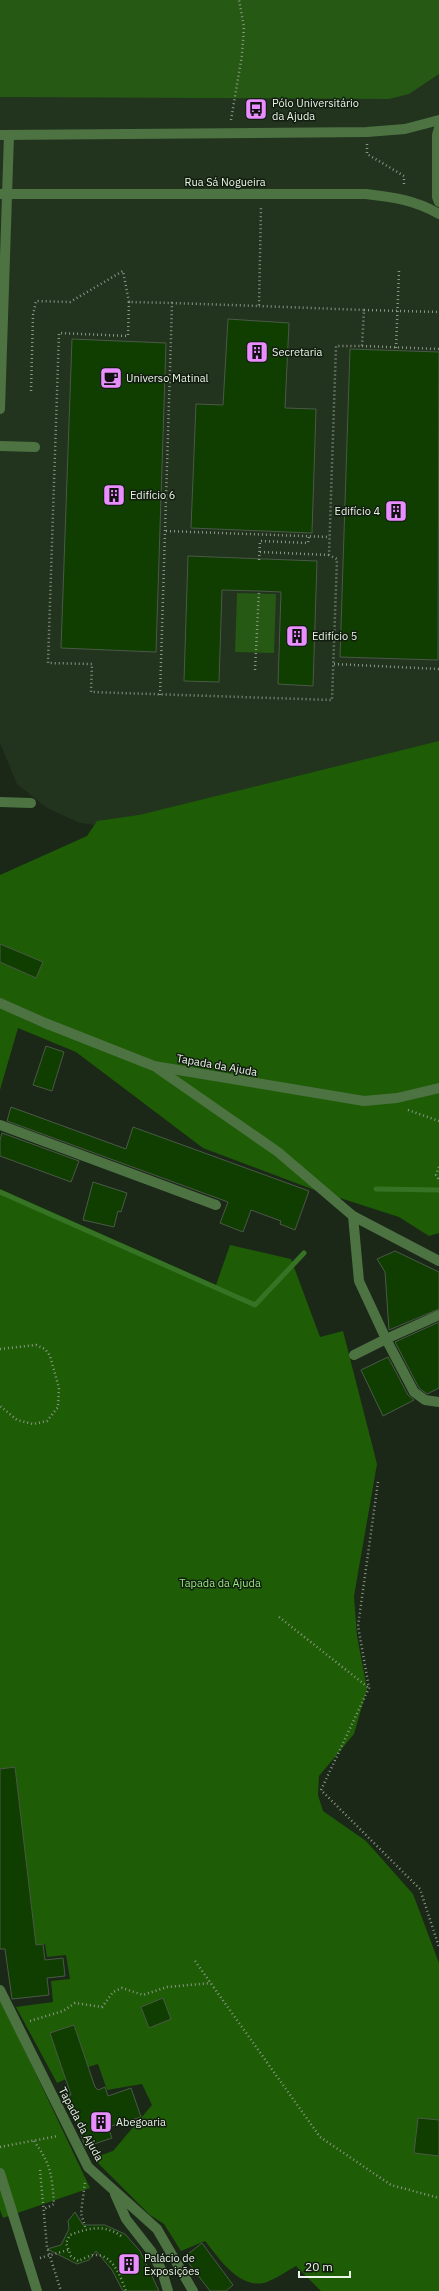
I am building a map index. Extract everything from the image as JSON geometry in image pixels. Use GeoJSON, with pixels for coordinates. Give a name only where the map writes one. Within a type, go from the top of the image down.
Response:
{"type":"FeatureCollection","features":[{"type":"Feature","properties":{"kind":"street"},"geometry":{"type":"LineString","coordinates":[[0,409],[4,135],[367,132],[404,129],[439,120]]}},
{"type":"Feature","properties":{"kind":"street"},"geometry":{"type":"LineString","coordinates":[[439,128],[437,135],[437,197],[439,202]]}},
{"type":"Feature","properties":{"kind":"street","name":"Rua Sá Nogueira"},"geometry":{"type":"LineString","coordinates":[[4,194],[366,194],[402,198],[426,206],[439,214]]}},
{"type":"Feature","properties":{"kind":"street"},"geometry":{"type":"LineString","coordinates":[[0,446],[35,447]]}},
{"type":"Feature","properties":{"kind":"street"},"geometry":{"type":"LineString","coordinates":[[0,802],[31,803]]}},
{"type":"Feature","properties":{"kind":"street","name":"Tapada da Ajuda"},"geometry":{"type":"LineString","coordinates":[[0,1004],[154,1066],[364,1102],[398,1098],[439,1088]]}},
{"type":"Feature","properties":{"kind":"street"},"geometry":{"type":"LineString","coordinates":[[154,1066],[278,1152],[353,1216],[439,1261]]}},
{"type":"Feature","properties":{"kind":"street"},"geometry":{"type":"LineString","coordinates":[[0,1125],[216,1205]]}},
{"type":"Feature","properties":{"kind":"street"},"geometry":{"type":"LineString","coordinates":[[353,1216],[359,1281],[386,1339],[414,1392],[425,1400],[439,1402]]}},
{"type":"Feature","properties":{"kind":"street"},"geometry":{"type":"LineString","coordinates":[[354,1355],[439,1314]]}},
{"type":"Feature","properties":{"kind":"street","name":"Tapada da Ajuda"},"geometry":{"type":"LineString","coordinates":[[0,1990],[70,2134],[88,2167],[157,2229],[193,2291]]}},
{"type":"Feature","properties":{"kind":"street"},"geometry":{"type":"LineString","coordinates":[[0,2173],[37,2291]]}},
{"type":"Feature","properties":{"kind":"street"},"geometry":{"type":"LineString","coordinates":[[114,2191],[126,2219],[151,2251],[162,2271],[168,2291]]}},
{"type":"Feature","properties":{"kind":"path"},"geometry":{"type":"LineString","coordinates":[[230,134],[233,104],[242,55],[244,28],[239,0]]}},
{"type":"Feature","properties":{"kind":"path"},"geometry":{"type":"LineString","coordinates":[[367,143],[367,154],[404,176],[404,185]]}},
{"type":"Feature","properties":{"kind":"path"},"geometry":{"type":"LineString","coordinates":[[259,306],[260,194]]}},
{"type":"Feature","properties":{"kind":"path"},"geometry":{"type":"LineString","coordinates":[[396,348],[399,271]]}},
{"type":"Feature","properties":{"kind":"path"},"geometry":{"type":"LineString","coordinates":[[31,391],[33,314],[36,301],[70,302],[123,272],[129,302],[128,336],[59,333],[48,663],[92,664],[91,692],[332,700],[337,559],[329,555],[260,552]]}},
{"type":"Feature","properties":{"kind":"path"},"geometry":{"type":"LineString","coordinates":[[129,302],[439,312]]}},
{"type":"Feature","properties":{"kind":"path"},"geometry":{"type":"LineString","coordinates":[[160,695],[172,303]]}},
{"type":"Feature","properties":{"kind":"path"},"geometry":{"type":"LineString","coordinates":[[362,346],[364,310]]}},
{"type":"Feature","properties":{"kind":"path"},"geometry":{"type":"LineString","coordinates":[[329,555],[336,346],[439,349]]}},
{"type":"Feature","properties":{"kind":"path"},"geometry":{"type":"LineString","coordinates":[[166,531],[330,537]]}},
{"type":"Feature","properties":{"kind":"path"},"geometry":{"type":"LineString","coordinates":[[259,560],[260,541],[308,543],[309,536]]}},
{"type":"Feature","properties":{"kind":"path"},"geometry":{"type":"LineString","coordinates":[[255,670],[259,591]]}},
{"type":"Feature","properties":{"kind":"path"},"geometry":{"type":"LineString","coordinates":[[333,664],[439,669]]}},
{"type":"Feature","properties":{"kind":"path"},"geometry":{"type":"LineString","coordinates":[[398,1098],[401,1106],[439,1121]]}},
{"type":"Feature","properties":{"kind":"path"},"geometry":{"type":"LineString","coordinates":[[439,1166],[436,1175],[439,1180]]}},
{"type":"Feature","properties":{"kind":"path"},"geometry":{"type":"LineString","coordinates":[[0,1349],[36,1345],[45,1348],[50,1356],[59,1388],[58,1407],[47,1421],[33,1424],[17,1420],[0,1406]]}},
{"type":"Feature","properties":{"kind":"path"},"geometry":{"type":"LineString","coordinates":[[378,1482],[358,1626],[369,1688],[321,1790],[420,1890],[439,1947]]}},
{"type":"Feature","properties":{"kind":"path"},"geometry":{"type":"LineString","coordinates":[[279,1617],[369,1688]]}},
{"type":"Feature","properties":{"kind":"path"},"geometry":{"type":"LineString","coordinates":[[195,1961],[320,2137],[390,2185],[439,2198]]}},
{"type":"Feature","properties":{"kind":"path"},"geometry":{"type":"LineString","coordinates":[[18,2025],[63,2011],[75,2003],[102,2007],[113,1992],[122,1988],[143,1995],[167,1987],[211,1983]]}},
{"type":"Feature","properties":{"kind":"path"},"geometry":{"type":"LineString","coordinates":[[0,2147],[70,2134]]}},
{"type":"Feature","properties":{"kind":"path"},"geometry":{"type":"LineString","coordinates":[[34,2141],[46,2156],[52,2179],[54,2204],[44,2209]]}},
{"type":"Feature","properties":{"kind":"path"},"geometry":{"type":"LineString","coordinates":[[85,2227],[81,2213],[88,2167]]}},
{"type":"Feature","properties":{"kind":"path"},"geometry":{"type":"LineString","coordinates":[[40,2170],[47,2247],[61,2291]]}},
{"type":"Feature","properties":{"kind":"path"},"geometry":{"type":"LineString","coordinates":[[126,2291],[111,2262],[104,2256],[95,2255],[78,2261],[71,2256],[66,2243],[70,2235],[82,2230],[97,2228],[112,2230],[130,2243],[139,2235]]}},
{"type":"Feature","properties":{"kind":"path"},"geometry":{"type":"LineString","coordinates":[[43,2257],[68,2250]]}},
{"type":"Feature","properties":{"kind":"shaded area"},"geometry":{"type":"Polygon","coordinates":[[[439,0],[439,773],[103,826],[80,823],[47,808],[17,784],[0,743],[0,70],[439,0]]]}},
{"type":"Feature","properties":{"kind":"green space"},"geometry":{"type":"Polygon","coordinates":[[[0,0],[439,0],[439,74],[409,94],[389,99],[0,97],[0,0]]]}},
{"type":"Feature","properties":{"kind":"green space"},"geometry":{"type":"Polygon","coordinates":[[[237,593],[276,594],[274,653],[235,652],[237,593]]]}},
{"type":"Feature","properties":{"kind":"green space"},"geometry":{"type":"Polygon","coordinates":[[[439,741],[439,1233],[429,1236],[399,1217],[312,1189],[203,1148],[76,1052],[18,1028],[0,1090],[0,875],[87,836],[97,821],[139,815],[439,741]]]}},
{"type":"Feature","properties":{"kind":"green space"},"geometry":{"type":"Polygon","coordinates":[[[0,1189],[216,1285],[230,1245],[291,1259],[320,1337],[343,1331],[377,1464],[354,1596],[357,1636],[367,1689],[354,1734],[319,1776],[318,1795],[323,1811],[366,1841],[413,1894],[439,1963],[439,2291],[321,2291],[296,2266],[267,2282],[257,2284],[248,2282],[231,2271],[205,2241],[181,2251],[164,2224],[150,2215],[93,2158],[113,2151],[152,2105],[142,2084],[107,2090],[98,2064],[88,2067],[74,2025],[50,2033],[66,2079],[57,2083],[16,2007],[53,2002],[51,1981],[70,1979],[66,1955],[47,1957],[45,1944],[36,1945],[15,1767],[0,1769],[0,1189]]]}},
{"type":"Feature","properties":{"kind":"green space"},"geometry":{"type":"Polygon","coordinates":[[[0,1998],[90,2188],[3,2218],[0,2210],[0,1998]]]}},
{"type":"Feature","properties":{"kind":"building"},"geometry":{"type":"Polygon","coordinates":[[[228,319],[289,323],[285,408],[316,409],[312,533],[191,528],[196,404],[223,405],[228,319]]]}},
{"type":"Feature","properties":{"kind":"building","name":"Edifício 6"},"geometry":{"type":"Polygon","coordinates":[[[72,339],[166,343],[156,652],[61,648],[72,339]]]}},
{"type":"Feature","properties":{"kind":"building","name":"Edifício 4"},"geometry":{"type":"Polygon","coordinates":[[[350,349],[439,352],[438,660],[340,657],[350,349]]]}},
{"type":"Feature","properties":{"kind":"building","name":"Edifício 5"},"geometry":{"type":"Polygon","coordinates":[[[188,556],[317,561],[313,686],[278,684],[281,592],[259,591],[222,590],[219,682],[184,681],[188,556]]]}},
{"type":"Feature","properties":{"kind":"building"},"geometry":{"type":"Polygon","coordinates":[[[0,944],[43,962],[36,978],[0,962],[0,944]]]}},
{"type":"Feature","properties":{"kind":"building"},"geometry":{"type":"Polygon","coordinates":[[[46,1046],[64,1052],[52,1091],[33,1085],[46,1046]]]}},
{"type":"Feature","properties":{"kind":"building"},"geometry":{"type":"Polygon","coordinates":[[[11,1107],[126,1149],[133,1127],[309,1191],[295,1230],[280,1224],[281,1221],[251,1210],[243,1232],[220,1223],[228,1202],[7,1121],[11,1107]]]}},
{"type":"Feature","properties":{"kind":"building"},"geometry":{"type":"Polygon","coordinates":[[[2,1133],[79,1161],[71,1182],[0,1156],[0,1140],[2,1133]]]}},
{"type":"Feature","properties":{"kind":"building"},"geometry":{"type":"Polygon","coordinates":[[[93,1182],[127,1193],[121,1212],[118,1211],[114,1227],[83,1220],[93,1182]]]}},
{"type":"Feature","properties":{"kind":"building"},"geometry":{"type":"Polygon","coordinates":[[[395,1251],[439,1272],[439,1309],[389,1330],[385,1272],[377,1259],[395,1251]]]}},
{"type":"Feature","properties":{"kind":"building"},"geometry":{"type":"Polygon","coordinates":[[[439,1322],[439,1388],[427,1394],[419,1388],[395,1342],[439,1322]]]}},
{"type":"Feature","properties":{"kind":"building"},"geometry":{"type":"Polygon","coordinates":[[[388,1357],[408,1395],[414,1400],[383,1416],[361,1370],[388,1357]]]}},
{"type":"Feature","properties":{"kind":"building"},"geometry":{"type":"Polygon","coordinates":[[[15,1767],[36,1945],[43,1944],[45,1960],[63,1958],[65,1976],[47,1978],[49,1995],[12,1999],[5,1949],[0,1949],[0,1769],[15,1767]]]}},
{"type":"Feature","properties":{"kind":"building"},"geometry":{"type":"Polygon","coordinates":[[[163,1998],[171,2019],[149,2028],[141,2007],[163,1998]]]}},
{"type":"Feature","properties":{"kind":"building","name":"Abegoaria"},"geometry":{"type":"Polygon","coordinates":[[[74,2025],[95,2087],[98,2090],[105,2087],[108,2096],[131,2088],[141,2117],[108,2127],[112,2138],[85,2147],[69,2095],[71,2095],[50,2033],[74,2025]]]}},
{"type":"Feature","properties":{"kind":"building"},"geometry":{"type":"Polygon","coordinates":[[[418,2118],[439,2120],[439,2156],[414,2153],[418,2118]]]}},
{"type":"Feature","properties":{"kind":"building"},"geometry":{"type":"Polygon","coordinates":[[[75,2212],[83,2225],[105,2225],[125,2234],[140,2251],[159,2291],[123,2291],[112,2270],[96,2251],[89,2260],[77,2264],[47,2249],[61,2245],[69,2229],[68,2221],[75,2212]]]}},
{"type":"Feature","properties":{"kind":"building"},"geometry":{"type":"Polygon","coordinates":[[[202,2243],[233,2285],[226,2291],[210,2291],[184,2257],[202,2243]]]}},
{"type":"Feature","properties":{"kind":"waterway"},"geometry":{"type":"LineString","coordinates":[[376,1189],[439,1190]]}},
{"type":"Feature","properties":{"kind":"waterway"},"geometry":{"type":"LineString","coordinates":[[0,1192],[255,1305],[304,1253]]}},
{"type":"Feature","properties":{"kind":"place","name":"Pólo Universitário da Ajuda"},"geometry":{"type":"Point","coordinates":[256,109]}},
{"type":"Feature","properties":{"kind":"place","name":"Secretaria"},"geometry":{"type":"Point","coordinates":[257,352]}},
{"type":"Feature","properties":{"kind":"place","name":"Universo Matinal"},"geometry":{"type":"Point","coordinates":[111,378]}},
{"type":"Feature","properties":{"kind":"place","name":"Edifício 6"},"geometry":{"type":"Point","coordinates":[114,495]}},
{"type":"Feature","properties":{"kind":"place","name":"Edifício 4"},"geometry":{"type":"Point","coordinates":[396,511]}},
{"type":"Feature","properties":{"kind":"place","name":"Edifício 5"},"geometry":{"type":"Point","coordinates":[297,636]}},
{"type":"Feature","properties":{"kind":"place","name":"Abegoaria"},"geometry":{"type":"Point","coordinates":[101,2122]}},
{"type":"Feature","properties":{"kind":"place","name":"Palácio de Exposições"},"geometry":{"type":"Point","coordinates":[129,2264]}}]}
